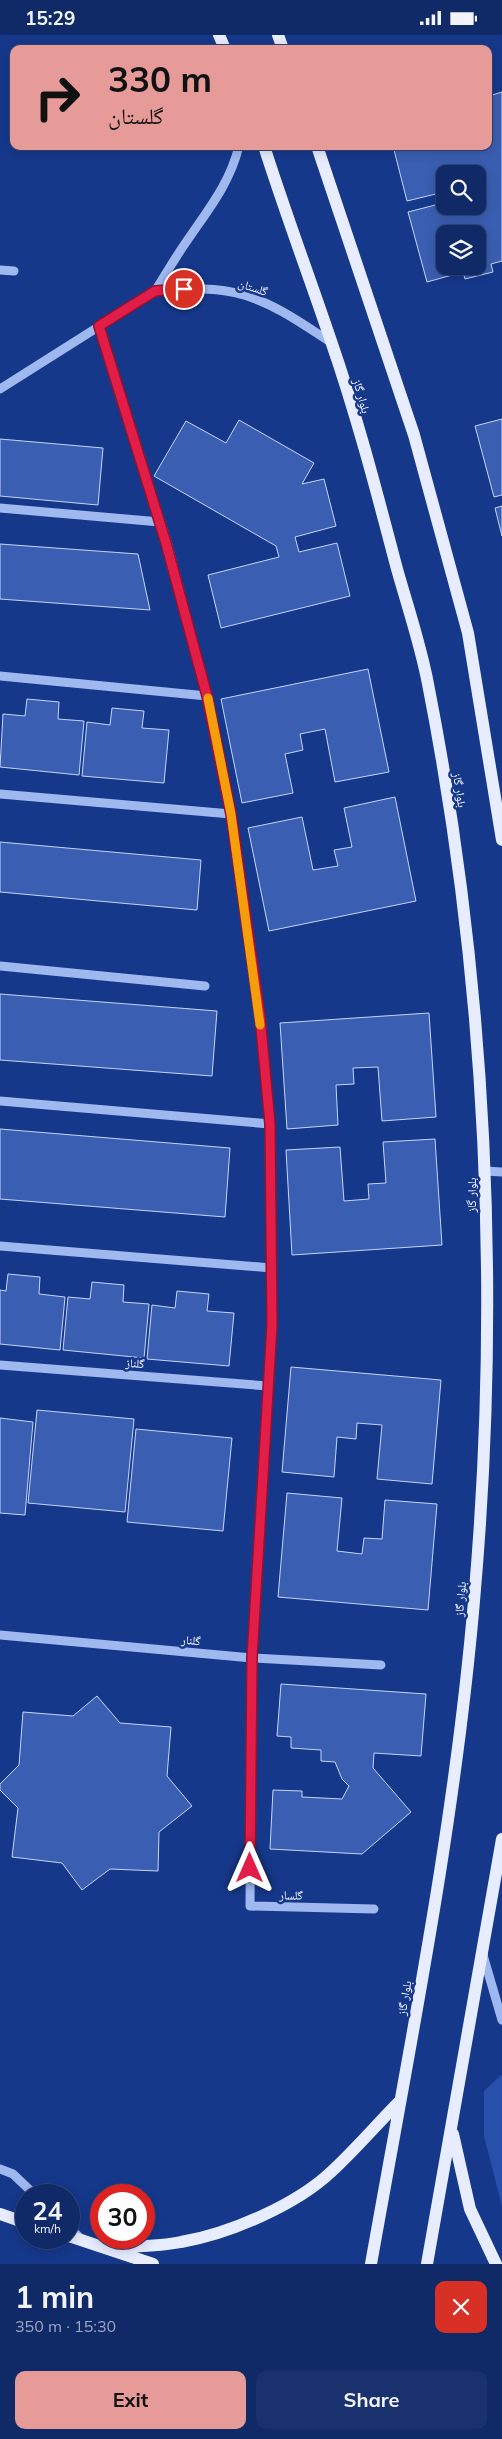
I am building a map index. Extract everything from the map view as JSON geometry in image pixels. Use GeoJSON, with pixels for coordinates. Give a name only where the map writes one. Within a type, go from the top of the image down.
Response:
{"type":"FeatureCollection","features":[{"type":"Feature","properties":{"kind":"main road","name":"بلوار گاز"},"geometry":{"type":"LineString","coordinates":[[265,150],[286,215],[332,343],[428,680],[454,841],[470,965],[485,1171],[484,1445],[474,1602],[441,1870],[371,2264]]}},
{"type":"Feature","properties":{"kind":"main road"},"geometry":{"type":"LineString","coordinates":[[318,150],[414,435],[468,633],[502,840]]}},
{"type":"Feature","properties":{"kind":"main road"},"geometry":{"type":"LineString","coordinates":[[427,2264],[502,1839]]}},
{"type":"Feature","properties":{"kind":"main road"},"geometry":{"type":"LineString","coordinates":[[155,2244],[182,2242],[222,2231],[297,2197],[330,2173],[400,2101]]}},
{"type":"Feature","properties":{"kind":"main road"},"geometry":{"type":"LineString","coordinates":[[452,2129],[470,2209],[496,2264]]}},
{"type":"Feature","properties":{"kind":"main road"},"geometry":{"type":"LineString","coordinates":[[0,2214],[15,2219]]}},
{"type":"Feature","properties":{"kind":"main road"},"geometry":{"type":"LineString","coordinates":[[80,2240],[90,2243]]}},
{"type":"Feature","properties":{"kind":"main road"},"geometry":{"type":"LineString","coordinates":[[109,2249],[153,2264]]}},
{"type":"Feature","properties":{"kind":"street","name":"گلستان"},"geometry":{"type":"LineString","coordinates":[[0,389],[155,291],[190,235],[215,203],[235,161],[238,150]]}},
{"type":"Feature","properties":{"kind":"street"},"geometry":{"type":"LineString","coordinates":[[0,270],[14,271]]}},
{"type":"Feature","properties":{"kind":"street","name":"گلستان"},"geometry":{"type":"LineString","coordinates":[[155,291],[199,289],[242,294],[281,310],[332,343]]}},
{"type":"Feature","properties":{"kind":"street","name":"گلسار"},"geometry":{"type":"LineString","coordinates":[[99,326],[160,522],[207,696],[231,814],[260,1017],[270,1124],[272,1325],[252,1658],[250,1907],[374,1909]]}},
{"type":"Feature","properties":{"kind":"street"},"geometry":{"type":"LineString","coordinates":[[0,508],[160,522]]}},
{"type":"Feature","properties":{"kind":"street"},"geometry":{"type":"LineString","coordinates":[[0,676],[207,696]]}},
{"type":"Feature","properties":{"kind":"street"},"geometry":{"type":"LineString","coordinates":[[0,794],[231,814]]}},
{"type":"Feature","properties":{"kind":"street"},"geometry":{"type":"LineString","coordinates":[[0,966],[205,986]]}},
{"type":"Feature","properties":{"kind":"street"},"geometry":{"type":"LineString","coordinates":[[0,1101],[270,1124]]}},
{"type":"Feature","properties":{"kind":"street"},"geometry":{"type":"LineString","coordinates":[[485,1171],[502,1172]]}},
{"type":"Feature","properties":{"kind":"street"},"geometry":{"type":"LineString","coordinates":[[0,1246],[272,1268]]}},
{"type":"Feature","properties":{"kind":"street","name":"گلناز"},"geometry":{"type":"LineString","coordinates":[[0,1365],[268,1386]]}},
{"type":"Feature","properties":{"kind":"street","name":"گلنار"},"geometry":{"type":"LineString","coordinates":[[0,1635],[252,1658],[381,1665]]}},
{"type":"Feature","properties":{"kind":"street"},"geometry":{"type":"LineString","coordinates":[[483,1955],[502,2020]]}},
{"type":"Feature","properties":{"kind":"street"},"geometry":{"type":"LineString","coordinates":[[0,2169],[13,2174],[23,2184]]}},
{"type":"Feature","properties":{"kind":"street"},"geometry":{"type":"LineString","coordinates":[[80,2238],[83,2241]]}},
{"type":"Feature","properties":{"kind":"shaded area"},"geometry":{"type":"Polygon","coordinates":[[[501,2075],[502,2206],[484,2136],[484,2091],[501,2075]]]}},
{"type":"Feature","properties":{"kind":"building"},"geometry":{"type":"Polygon","coordinates":[[[502,92],[502,261],[491,264],[493,272],[486,274],[486,225],[436,225],[436,275],[452,275],[427,282],[408,212],[436,205],[436,215],[486,215],[486,165],[436,165],[436,194],[407,201],[394,150],[492,150],[492,95],[502,92]]]}},
{"type":"Feature","properties":{"kind":"building"},"geometry":{"type":"Polygon","coordinates":[[[464,275],[481,275],[465,279],[464,275]]]}},
{"type":"Feature","properties":{"kind":"building"},"geometry":{"type":"Polygon","coordinates":[[[502,419],[502,495],[494,497],[475,426],[502,419]]]}},
{"type":"Feature","properties":{"kind":"building"},"geometry":{"type":"Polygon","coordinates":[[[239,420],[314,463],[302,484],[324,479],[336,526],[295,537],[299,552],[337,543],[350,596],[221,628],[208,575],[279,557],[276,546],[154,476],[186,421],[226,443],[239,420]]]}},
{"type":"Feature","properties":{"kind":"building"},"geometry":{"type":"Polygon","coordinates":[[[0,439],[103,448],[98,505],[0,496],[0,439]]]}},
{"type":"Feature","properties":{"kind":"building"},"geometry":{"type":"Polygon","coordinates":[[[502,506],[502,536],[495,508],[502,506]]]}},
{"type":"Feature","properties":{"kind":"building"},"geometry":{"type":"Polygon","coordinates":[[[0,544],[138,554],[150,610],[0,599],[0,544]]]}},
{"type":"Feature","properties":{"kind":"building"},"geometry":{"type":"Polygon","coordinates":[[[368,669],[389,772],[335,782],[325,729],[300,734],[303,750],[285,754],[293,793],[242,803],[221,699],[368,669]]]}},
{"type":"Feature","properties":{"kind":"building"},"geometry":{"type":"Polygon","coordinates":[[[27,699],[59,702],[58,719],[84,721],[79,775],[0,767],[3,714],[25,716],[27,699]]]}},
{"type":"Feature","properties":{"kind":"building"},"geometry":{"type":"Polygon","coordinates":[[[112,708],[144,711],[142,728],[169,730],[164,783],[82,776],[87,722],[110,725],[112,708]]]}},
{"type":"Feature","properties":{"kind":"building"},"geometry":{"type":"Polygon","coordinates":[[[395,797],[416,901],[269,931],[248,828],[302,817],[313,870],[338,866],[334,850],[352,847],[344,808],[395,797]]]}},
{"type":"Feature","properties":{"kind":"building"},"geometry":{"type":"Polygon","coordinates":[[[0,842],[201,860],[197,910],[0,892],[0,842]]]}},
{"type":"Feature","properties":{"kind":"building"},"geometry":{"type":"Polygon","coordinates":[[[0,994],[217,1011],[212,1076],[0,1060],[0,994]]]}},
{"type":"Feature","properties":{"kind":"building"},"geometry":{"type":"Polygon","coordinates":[[[429,1013],[436,1117],[382,1121],[378,1067],[353,1068],[354,1084],[336,1085],[338,1125],[287,1129],[280,1023],[429,1013]]]}},
{"type":"Feature","properties":{"kind":"building"},"geometry":{"type":"Polygon","coordinates":[[[0,1129],[230,1148],[225,1217],[0,1199],[0,1129]]]}},
{"type":"Feature","properties":{"kind":"building"},"geometry":{"type":"Polygon","coordinates":[[[435,1139],[442,1245],[292,1255],[286,1150],[340,1147],[344,1201],[369,1199],[368,1184],[386,1183],[383,1142],[435,1139]]]}},
{"type":"Feature","properties":{"kind":"building"},"geometry":{"type":"Polygon","coordinates":[[[8,1274],[40,1277],[39,1294],[65,1297],[60,1350],[0,1344],[0,1290],[6,1291],[8,1274]]]}},
{"type":"Feature","properties":{"kind":"building"},"geometry":{"type":"Polygon","coordinates":[[[92,1282],[124,1285],[123,1302],[149,1304],[144,1358],[63,1350],[68,1297],[90,1299],[92,1282]]]}},
{"type":"Feature","properties":{"kind":"building"},"geometry":{"type":"Polygon","coordinates":[[[177,1291],[209,1294],[207,1311],[234,1313],[229,1366],[147,1359],[152,1305],[175,1308],[177,1291]]]}},
{"type":"Feature","properties":{"kind":"building"},"geometry":{"type":"Polygon","coordinates":[[[291,1367],[441,1380],[432,1484],[377,1479],[382,1425],[357,1423],[356,1439],[337,1437],[334,1477],[282,1472],[291,1367]]]}},
{"type":"Feature","properties":{"kind":"building"},"geometry":{"type":"Polygon","coordinates":[[[37,1410],[134,1419],[125,1512],[28,1503],[37,1410]]]}},
{"type":"Feature","properties":{"kind":"building"},"geometry":{"type":"Polygon","coordinates":[[[0,1418],[33,1422],[25,1515],[0,1513],[0,1418]]]}},
{"type":"Feature","properties":{"kind":"building"},"geometry":{"type":"Polygon","coordinates":[[[136,1429],[232,1438],[223,1531],[127,1522],[136,1429]]]}},
{"type":"Feature","properties":{"kind":"building"},"geometry":{"type":"Polygon","coordinates":[[[287,1493],[342,1498],[337,1551],[362,1554],[364,1538],[382,1539],[385,1500],[437,1504],[428,1610],[278,1597],[287,1493]]]}},
{"type":"Feature","properties":{"kind":"building"},"geometry":{"type":"Polygon","coordinates":[[[281,1684],[426,1694],[421,1756],[374,1753],[373,1768],[411,1812],[362,1854],[270,1849],[273,1790],[302,1791],[302,1797],[342,1799],[349,1786],[342,1779],[335,1762],[321,1761],[321,1750],[291,1748],[291,1737],[277,1736],[281,1684]]]}},
{"type":"Feature","properties":{"kind":"building"},"geometry":{"type":"Polygon","coordinates":[[[97,1696],[120,1723],[171,1727],[167,1776],[192,1806],[159,1832],[158,1871],[110,1869],[82,1890],[62,1863],[12,1857],[18,1808],[0,1790],[0,1784],[19,1765],[23,1712],[73,1716],[97,1696]]]}},
{"type":"Feature","properties":{"kind":"slow traffic"},"geometry":{"type":"LineString","coordinates":[[208,698],[231,814],[260,1025]]}},
{"type":"Feature","properties":{"kind":"route"},"geometry":{"type":"LineString","coordinates":[[184,289],[155,291],[99,326],[166,543],[207,696],[231,814],[260,1017],[270,1124],[272,1325],[252,1658],[250,1868]]}}]}
